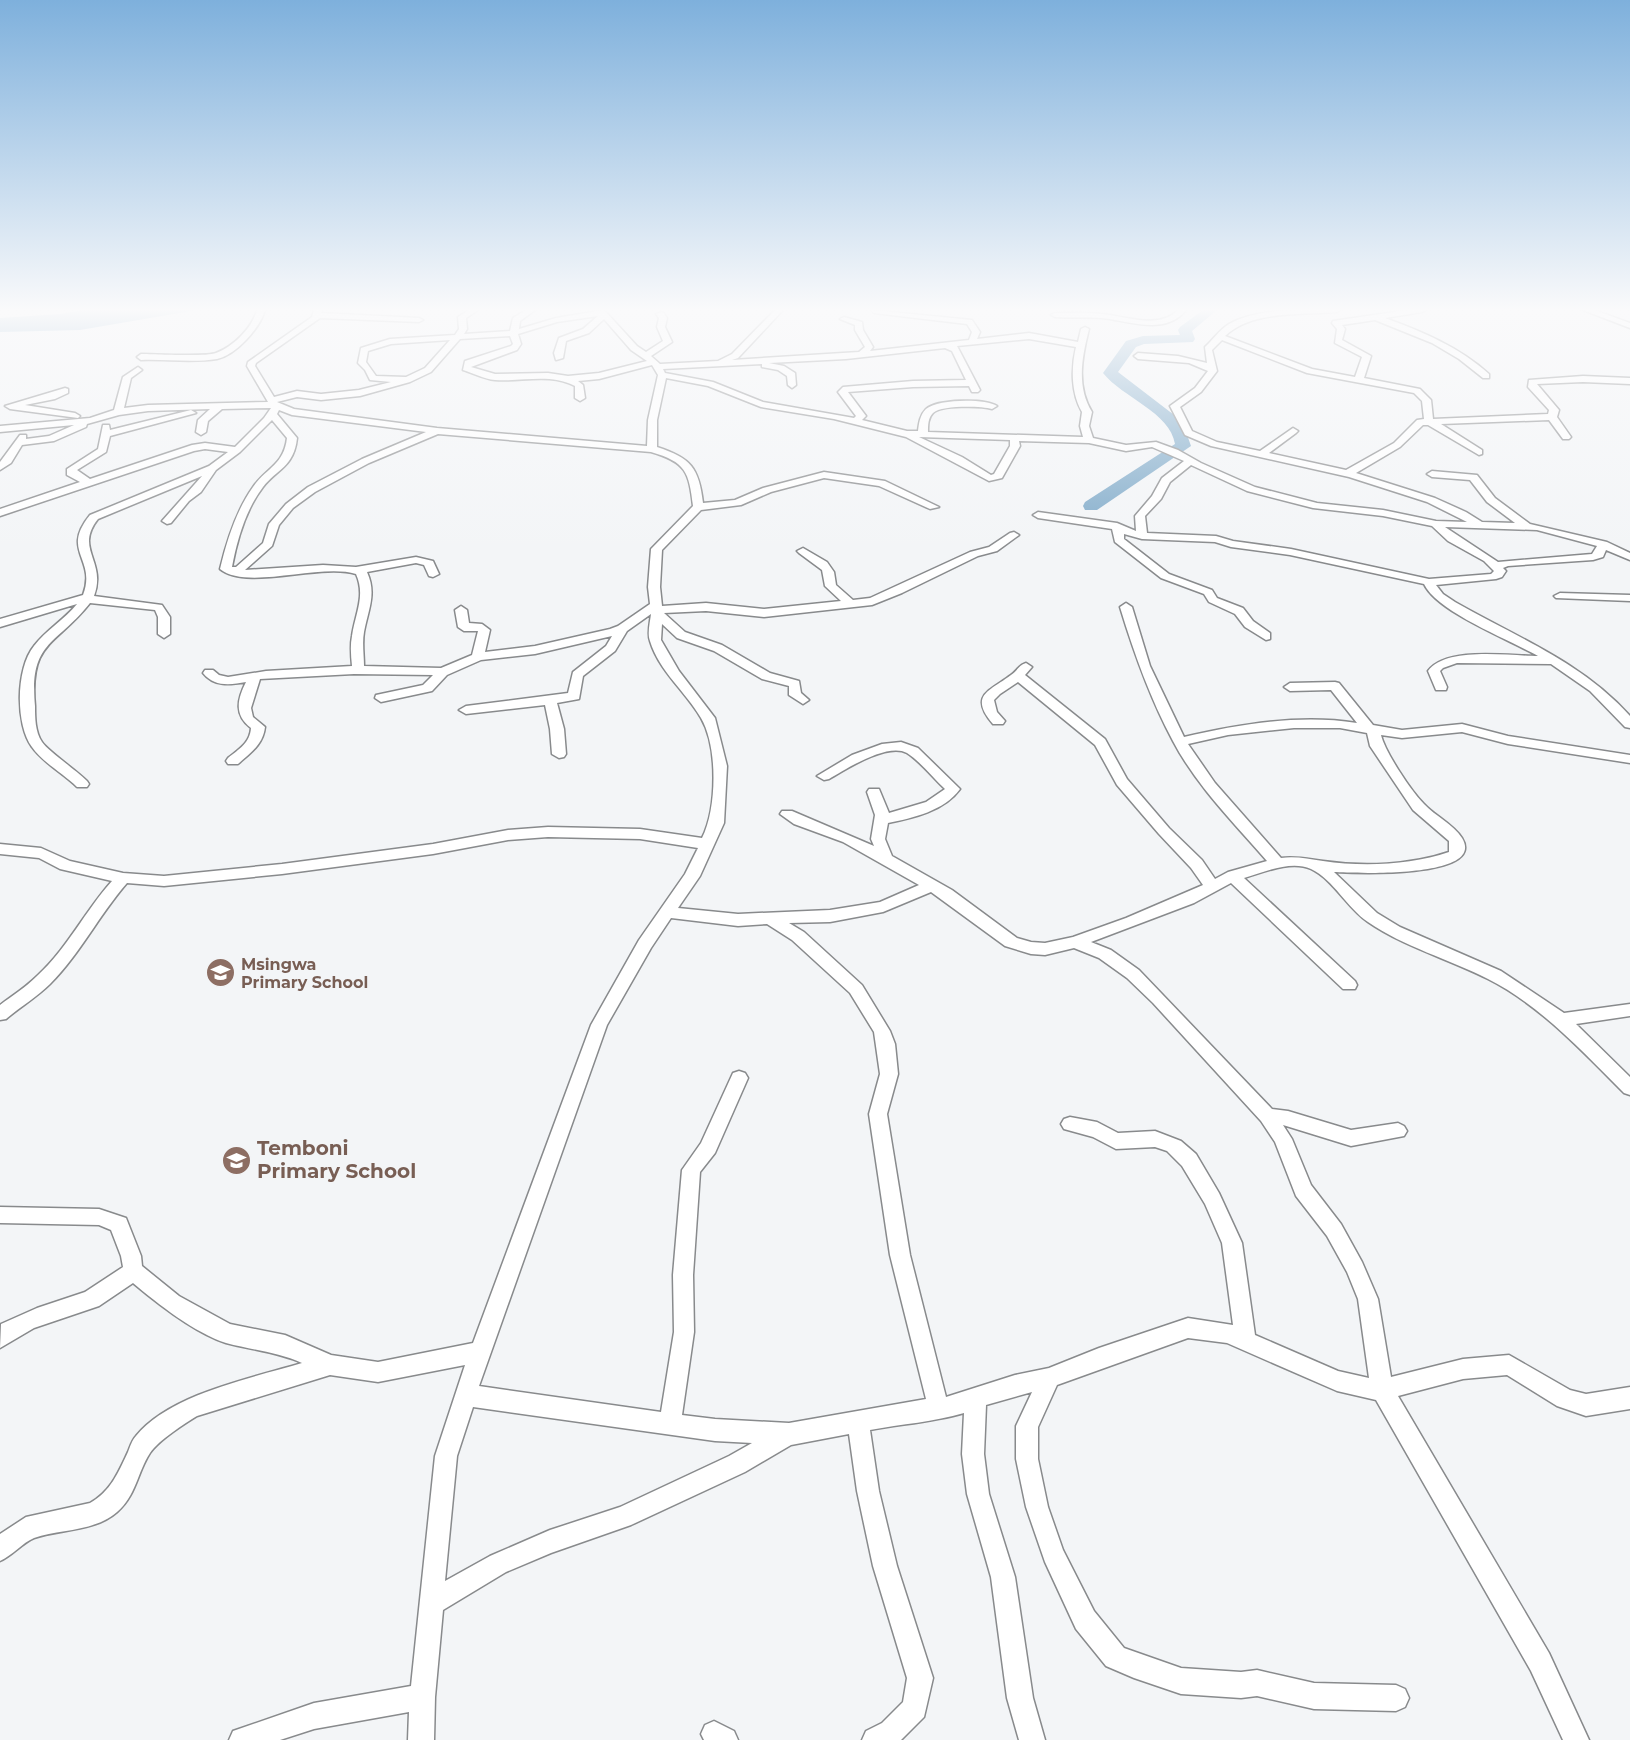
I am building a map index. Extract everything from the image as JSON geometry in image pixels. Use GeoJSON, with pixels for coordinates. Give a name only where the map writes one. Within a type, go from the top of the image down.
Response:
{"type":"FeatureCollection","features":[{"type":"Feature","properties":{"kind":"street"},"geometry":{"type":"LineString","coordinates":[[5,407],[52,398],[65,391]]}},
{"type":"Feature","properties":{"kind":"street"},"geometry":{"type":"LineString","coordinates":[[118,412],[123,391]]}},
{"type":"Feature","properties":{"kind":"street"},"geometry":{"type":"LineString","coordinates":[[265,391],[292,438],[292,446],[275,472],[260,484],[232,540],[230,559],[225,567],[246,575],[257,575],[324,569],[358,570],[416,560],[429,563],[433,574]]}},
{"type":"Feature","properties":{"kind":"street"},"geometry":{"type":"LineString","coordinates":[[82,784],[72,772],[36,744],[29,721],[27,677],[29,664],[35,654],[78,611],[87,598],[93,577],[89,556],[82,545],[82,537],[90,521],[100,514],[189,480],[213,468],[237,450],[274,406],[297,394],[321,397],[367,391]]}},
{"type":"Feature","properties":{"kind":"street"},"geometry":{"type":"LineString","coordinates":[[579,391],[580,398]]}},
{"type":"Feature","properties":{"kind":"street"},"geometry":{"type":"LineString","coordinates":[[651,449],[652,414],[657,402],[657,391]]}},
{"type":"Feature","properties":{"kind":"street"},"geometry":{"type":"LineString","coordinates":[[728,391],[761,404],[907,434],[1089,440],[1126,448],[1153,444],[1175,452],[1251,489],[1317,506],[1383,513],[1436,524],[1526,526],[1628,551]]}},
{"type":"Feature","properties":{"kind":"street"},"geometry":{"type":"LineString","coordinates":[[844,391],[844,396],[861,416],[855,422]]}},
{"type":"Feature","properties":{"kind":"street"},"geometry":{"type":"LineString","coordinates":[[1079,391],[1079,399],[1087,412],[1084,425],[1089,440]]}},
{"type":"Feature","properties":{"kind":"street"},"geometry":{"type":"LineString","coordinates":[[1195,391],[1175,406],[1188,433],[1203,441],[1350,474],[1431,500],[1462,514],[1479,525]]}},
{"type":"Feature","properties":{"kind":"street"},"geometry":{"type":"LineString","coordinates":[[1417,391],[1426,400],[1429,421]]}},
{"type":"Feature","properties":{"kind":"street"},"geometry":{"type":"LineString","coordinates":[[1537,391],[1554,410],[1552,417]]}},
{"type":"Feature","properties":{"kind":"street"},"geometry":{"type":"LineString","coordinates":[[923,435],[924,420],[931,409],[980,403],[992,406]]}},
{"type":"Feature","properties":{"kind":"street"},"geometry":{"type":"LineString","coordinates":[[0,429],[88,421],[118,412],[161,406],[274,406],[313,416],[371,421],[437,431],[651,449],[683,460],[690,468],[696,482],[698,507]]}},
{"type":"Feature","properties":{"kind":"street"},"geometry":{"type":"LineString","coordinates":[[201,432],[203,420],[217,406]]}},
{"type":"Feature","properties":{"kind":"street"},"geometry":{"type":"LineString","coordinates":[[106,434],[217,406]]}},
{"type":"Feature","properties":{"kind":"street"},"geometry":{"type":"LineString","coordinates":[[5,407],[74,416],[88,421]]}},
{"type":"Feature","properties":{"kind":"street"},"geometry":{"type":"LineString","coordinates":[[87,482],[71,473],[72,469],[104,450],[106,427],[101,423],[102,417]]}},
{"type":"Feature","properties":{"kind":"street"},"geometry":{"type":"LineString","coordinates":[[1350,474],[1352,469],[1396,446],[1420,422],[1552,417]]}},
{"type":"Feature","properties":{"kind":"street"},"geometry":{"type":"LineString","coordinates":[[1552,417],[1566,437]]}},
{"type":"Feature","properties":{"kind":"street"},"geometry":{"type":"LineString","coordinates":[[18,443],[62,435],[88,421]]}},
{"type":"Feature","properties":{"kind":"street"},"geometry":{"type":"LineString","coordinates":[[1429,421],[1479,452]]}},
{"type":"Feature","properties":{"kind":"street"},"geometry":{"type":"LineString","coordinates":[[0,467],[34,426]]}},
{"type":"Feature","properties":{"kind":"street"},"geometry":{"type":"LineString","coordinates":[[1262,454],[1293,430]]}},
{"type":"Feature","properties":{"kind":"street"},"geometry":{"type":"LineString","coordinates":[[238,571],[268,544],[269,533],[281,514],[304,496],[356,465],[437,431]]}},
{"type":"Feature","properties":{"kind":"street"},"geometry":{"type":"LineString","coordinates":[[907,434],[990,478],[998,476],[1015,446],[1014,437]]}},
{"type":"Feature","properties":{"kind":"street"},"geometry":{"type":"LineString","coordinates":[[0,513],[198,446],[237,450]]}},
{"type":"Feature","properties":{"kind":"street"},"geometry":{"type":"LineString","coordinates":[[1142,536],[1140,516],[1157,497],[1166,480],[1190,461]]}},
{"type":"Feature","properties":{"kind":"street"},"geometry":{"type":"LineString","coordinates":[[167,521],[185,499],[197,490],[213,468]]}},
{"type":"Feature","properties":{"kind":"street"},"geometry":{"type":"LineString","coordinates":[[1432,474],[1473,477],[1491,500],[1526,526]]}},
{"type":"Feature","properties":{"kind":"street"},"geometry":{"type":"LineString","coordinates":[[421,1740],[422,1697],[446,1456],[480,1352],[599,1025],[634,962],[692,876],[718,815],[720,766],[708,718],[660,652],[655,640],[657,609],[654,587],[657,549],[698,507],[736,503],[767,490],[824,476],[880,483],[906,492],[934,507]]}},
{"type":"Feature","properties":{"kind":"street"},"geometry":{"type":"LineString","coordinates":[[1038,515],[1118,526],[1129,533],[1142,536],[1216,538],[1231,544],[1284,550],[1320,560],[1429,582],[1498,575],[1500,571],[1497,566],[1449,539],[1436,524]]}},
{"type":"Feature","properties":{"kind":"street"},"geometry":{"type":"LineString","coordinates":[[1118,526],[1119,540],[1156,570],[1165,576],[1208,592],[1213,600],[1231,606],[1249,624],[1266,636]]}},
{"type":"Feature","properties":{"kind":"street"},"geometry":{"type":"LineString","coordinates":[[381,698],[427,688],[443,672],[478,657],[570,643],[622,629],[657,609],[706,607],[764,613],[872,601],[946,567],[993,549],[1014,536]]}},
{"type":"Feature","properties":{"kind":"street"},"geometry":{"type":"LineString","coordinates":[[1497,566],[1507,563],[1593,557],[1599,555],[1603,544]]}},
{"type":"Feature","properties":{"kind":"street"},"geometry":{"type":"LineString","coordinates":[[802,551],[812,555],[826,568],[830,573],[831,586],[849,602]]}},
{"type":"Feature","properties":{"kind":"street"},"geometry":{"type":"LineString","coordinates":[[358,570],[363,575],[368,595],[358,630],[358,668]]}},
{"type":"Feature","properties":{"kind":"street"},"geometry":{"type":"LineString","coordinates":[[1429,582],[1437,595],[1458,609],[1556,660],[1604,696],[1630,724]]}},
{"type":"Feature","properties":{"kind":"street"},"geometry":{"type":"LineString","coordinates":[[1560,596],[1630,598]]}},
{"type":"Feature","properties":{"kind":"street"},"geometry":{"type":"LineString","coordinates":[[0,623],[87,598],[158,607],[164,617],[164,634]]}},
{"type":"Feature","properties":{"kind":"street"},"geometry":{"type":"LineString","coordinates":[[1126,608],[1143,666],[1180,742],[1210,786],[1277,863]]}},
{"type":"Feature","properties":{"kind":"street"},"geometry":{"type":"LineString","coordinates":[[657,609],[681,635],[718,648],[766,676],[795,684],[795,695],[803,700]]}},
{"type":"Feature","properties":{"kind":"street"},"geometry":{"type":"LineString","coordinates":[[461,610],[464,627],[478,627],[483,630],[478,657]]}},
{"type":"Feature","properties":{"kind":"street"},"geometry":{"type":"LineString","coordinates":[[466,710],[550,701],[574,696],[577,675],[611,648],[622,629]]}},
{"type":"Feature","properties":{"kind":"street"},"geometry":{"type":"LineString","coordinates":[[1441,687],[1434,671],[1439,665],[1456,659],[1556,660]]}},
{"type":"Feature","properties":{"kind":"street"},"geometry":{"type":"LineString","coordinates":[[209,673],[218,680],[226,681],[256,676],[358,668],[443,672]]}},
{"type":"Feature","properties":{"kind":"street"},"geometry":{"type":"LineString","coordinates":[[998,721],[989,710],[987,701],[990,694],[1022,672],[1100,742],[1113,771],[1165,832],[1185,850],[1212,886]]}},
{"type":"Feature","properties":{"kind":"street"},"geometry":{"type":"LineString","coordinates":[[233,761],[249,749],[258,735],[258,727],[246,717],[244,711],[249,686],[256,676]]}},
{"type":"Feature","properties":{"kind":"street"},"geometry":{"type":"LineString","coordinates":[[787,814],[799,821],[848,839],[886,858],[933,885],[1011,942],[1031,948],[1045,949],[1075,942],[1157,912],[1233,876],[1277,863],[1295,861],[1318,866],[1357,868],[1406,865],[1456,855],[1458,847],[1455,839],[1418,807],[1377,746],[1371,729],[1335,686],[1290,687]]}},
{"type":"Feature","properties":{"kind":"street"},"geometry":{"type":"LineString","coordinates":[[550,701],[557,729],[559,754]]}},
{"type":"Feature","properties":{"kind":"street"},"geometry":{"type":"LineString","coordinates":[[1180,742],[1228,731],[1294,724],[1340,724],[1402,734],[1462,728],[1508,740],[1630,759]]}},
{"type":"Feature","properties":{"kind":"street"},"geometry":{"type":"LineString","coordinates":[[824,776],[857,758],[887,747],[901,746],[913,751],[954,789],[950,794],[918,811],[883,819]]}},
{"type":"Feature","properties":{"kind":"street"},"geometry":{"type":"LineString","coordinates":[[874,792],[883,819],[878,838],[886,858]]}},
{"type":"Feature","properties":{"kind":"street"},"geometry":{"type":"LineString","coordinates":[[0,849],[41,853],[56,858],[65,865],[123,878],[164,881],[282,870],[433,849],[508,835],[548,832],[640,834],[707,844]]}},
{"type":"Feature","properties":{"kind":"street"},"geometry":{"type":"LineString","coordinates":[[1318,866],[1371,917],[1394,931],[1495,975],[1561,1020],[1630,1088]]}},
{"type":"Feature","properties":{"kind":"street"},"geometry":{"type":"LineString","coordinates":[[1233,876],[1349,985]]}},
{"type":"Feature","properties":{"kind":"street"},"geometry":{"type":"LineString","coordinates":[[0,1014],[44,980],[85,929],[99,904],[123,878]]}},
{"type":"Feature","properties":{"kind":"street"},"geometry":{"type":"LineString","coordinates":[[669,912],[738,920],[830,916],[883,907],[933,885]]}},
{"type":"Feature","properties":{"kind":"street"},"geometry":{"type":"LineString","coordinates":[[770,919],[798,936],[856,989],[870,1009],[886,1044],[889,1074],[878,1114],[900,1255],[939,1410]]}},
{"type":"Feature","properties":{"kind":"street"},"geometry":{"type":"LineString","coordinates":[[1075,942],[1105,954],[1132,974],[1159,999],[1267,1116],[1283,1139],[1303,1190],[1334,1230],[1355,1268],[1368,1299],[1382,1390],[1540,1662],[1576,1740]]}},
{"type":"Feature","properties":{"kind":"street"},"geometry":{"type":"LineString","coordinates":[[1561,1020],[1630,1010]]}},
{"type":"Feature","properties":{"kind":"street"},"geometry":{"type":"LineString","coordinates":[[670,1423],[684,1332],[682,1275],[691,1170],[708,1148],[739,1078]]}},
{"type":"Feature","properties":{"kind":"street"},"geometry":{"type":"LineString","coordinates":[[1267,1116],[1288,1118],[1351,1138],[1398,1131]]}},
{"type":"Feature","properties":{"kind":"street"},"geometry":{"type":"LineString","coordinates":[[1070,1124],[1097,1130],[1116,1141],[1155,1139],[1174,1146],[1189,1160],[1212,1199],[1232,1243],[1245,1340]]}},
{"type":"Feature","properties":{"kind":"street"},"geometry":{"type":"LineString","coordinates":[[0,1215],[99,1217],[119,1224],[133,1271],[172,1303],[227,1333],[285,1345],[330,1365],[378,1372],[480,1352]]}},
{"type":"Feature","properties":{"kind":"street"},"geometry":{"type":"LineString","coordinates":[[0,1338],[12,1327],[78,1305],[105,1293],[133,1271]]}},
{"type":"Feature","properties":{"kind":"street"},"geometry":{"type":"LineString","coordinates":[[466,1395],[715,1430],[789,1434],[920,1410],[939,1410],[1015,1384],[1049,1378],[1099,1358],[1188,1328],[1228,1333],[1337,1381],[1382,1390],[1463,1369],[1509,1365],[1564,1399],[1586,1405],[1630,1398]]}},
{"type":"Feature","properties":{"kind":"street"},"geometry":{"type":"LineString","coordinates":[[0,1549],[26,1529],[94,1513],[107,1506],[122,1491],[143,1444],[175,1417],[192,1407],[330,1365]]}},
{"type":"Feature","properties":{"kind":"street"},"geometry":{"type":"LineString","coordinates":[[1049,1378],[1027,1426],[1027,1459],[1037,1507],[1053,1554],[1085,1620],[1115,1656],[1134,1666],[1181,1681],[1257,1683],[1314,1696],[1396,1698]]}},
{"type":"Feature","properties":{"kind":"street"},"geometry":{"type":"LineString","coordinates":[[975,1397],[973,1454],[978,1494],[1003,1577],[1020,1698],[1032,1740]]}},
{"type":"Feature","properties":{"kind":"street"},"geometry":{"type":"LineString","coordinates":[[858,1421],[868,1491],[885,1566],[920,1678],[915,1708],[891,1732],[876,1740]]}},
{"type":"Feature","properties":{"kind":"street"},"geometry":{"type":"LineString","coordinates":[[431,1603],[498,1564],[550,1542],[623,1516],[737,1464],[789,1434]]}},
{"type":"Feature","properties":{"kind":"street"},"geometry":{"type":"LineString","coordinates":[[242,1740],[314,1716],[422,1697]]}},
{"type":"Feature","properties":{"kind":"waterway"},"geometry":{"type":"LineString","coordinates":[[1091,506],[1183,446],[1178,429],[1172,422],[1132,391]]}},
{"type":"Feature","properties":{"kind":"place","name":"Msingwa Primary School"},"geometry":{"type":"Point","coordinates":[220,973]}},
{"type":"Feature","properties":{"kind":"place","name":"Temboni Primary School"},"geometry":{"type":"Point","coordinates":[236,1160]}}]}
